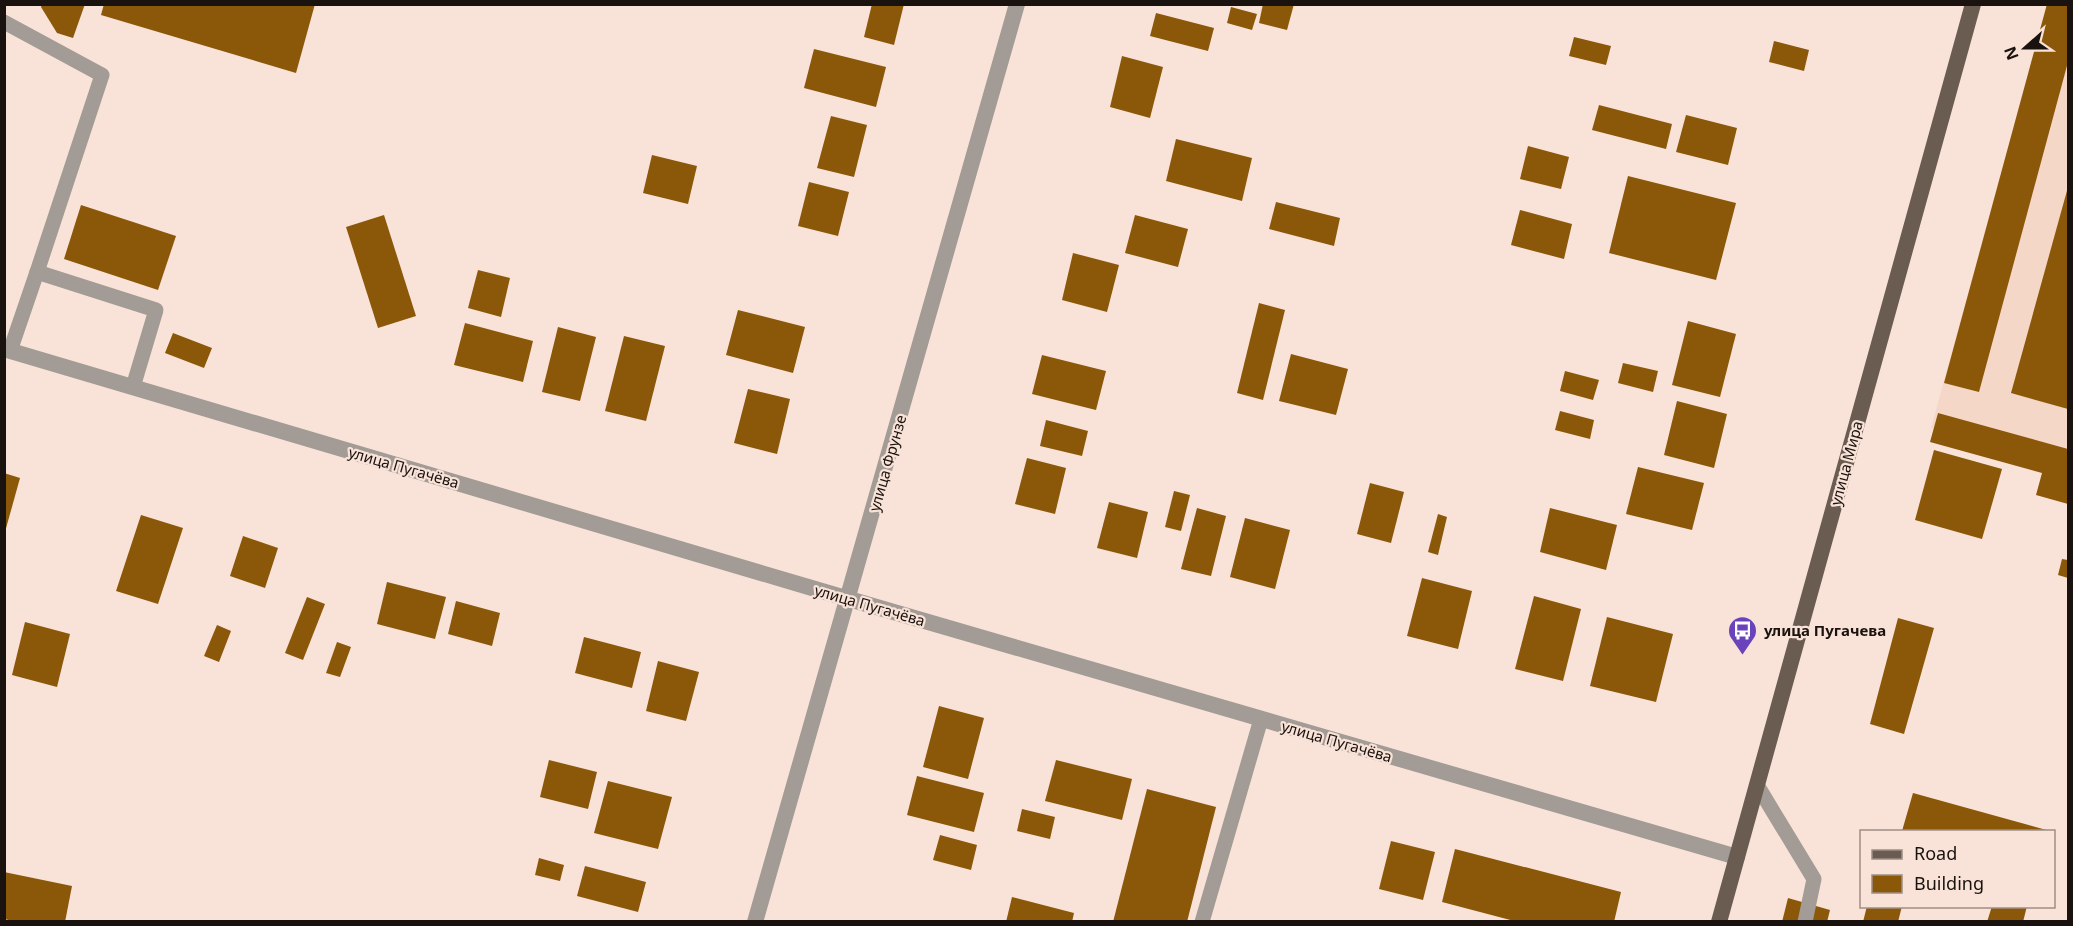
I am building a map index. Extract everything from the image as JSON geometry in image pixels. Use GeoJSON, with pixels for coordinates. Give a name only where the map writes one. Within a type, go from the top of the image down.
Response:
{"type":"FeatureCollection","features":[{"type":"Feature","properties":{"kind":"main road","name":"улица Мира"},"geometry":{"type":"LineString","coordinates":[[1719,921],[1973,4]]}},
{"type":"Feature","properties":{"kind":"street","name":"улица Фрунзе"},"geometry":{"type":"LineString","coordinates":[[755,921],[849,599],[1017,4]]}},
{"type":"Feature","properties":{"kind":"street","name":"улица Пугачёва"},"geometry":{"type":"LineString","coordinates":[[8,350],[849,599],[1737,857]]}},
{"type":"Feature","properties":{"kind":"lane"},"geometry":{"type":"LineString","coordinates":[[4,22],[102,75],[37,272],[8,350]]}},
{"type":"Feature","properties":{"kind":"lane"},"geometry":{"type":"LineString","coordinates":[[37,272],[156,310],[133,387]]}},
{"type":"Feature","properties":{"kind":"lane"},"geometry":{"type":"LineString","coordinates":[[1202,921],[1261,719]]}},
{"type":"Feature","properties":{"kind":"lane"},"geometry":{"type":"LineString","coordinates":[[1757,785],[1814,879],[1805,921]]}},
{"type":"Feature","properties":{"kind":"shaded area"},"geometry":{"type":"Polygon","coordinates":[[[2047,5],[2068,5],[2068,466],[1931,428],[2047,5]]]}},
{"type":"Feature","properties":{"kind":"building"},"geometry":{"type":"Polygon","coordinates":[[[42,4],[85,4],[73,38],[57,33],[41,7],[42,4]]]}},
{"type":"Feature","properties":{"kind":"building"},"geometry":{"type":"Polygon","coordinates":[[[104,4],[315,4],[296,73],[101,15],[104,4]]]}},
{"type":"Feature","properties":{"kind":"building"},"geometry":{"type":"Polygon","coordinates":[[[872,4],[904,4],[894,45],[864,37],[872,4]]]}},
{"type":"Feature","properties":{"kind":"building"},"geometry":{"type":"Polygon","coordinates":[[[1263,4],[1294,4],[1287,30],[1259,23],[1263,4]]]}},
{"type":"Feature","properties":{"kind":"building"},"geometry":{"type":"Polygon","coordinates":[[[2047,4],[2068,4],[2068,62],[1979,392],[1944,383],[2047,4]]]}},
{"type":"Feature","properties":{"kind":"building"},"geometry":{"type":"Polygon","coordinates":[[[1231,7],[1257,14],[1252,30],[1227,23],[1231,7]]]}},
{"type":"Feature","properties":{"kind":"building"},"geometry":{"type":"Polygon","coordinates":[[[1156,13],[1214,28],[1208,51],[1150,36],[1156,13]]]}},
{"type":"Feature","properties":{"kind":"building"},"geometry":{"type":"Polygon","coordinates":[[[1574,37],[1611,46],[1606,65],[1569,56],[1574,37]]]}},
{"type":"Feature","properties":{"kind":"building"},"geometry":{"type":"Polygon","coordinates":[[[1774,41],[1809,50],[1804,71],[1769,62],[1774,41]]]}},
{"type":"Feature","properties":{"kind":"building"},"geometry":{"type":"Polygon","coordinates":[[[814,49],[886,67],[876,107],[804,88],[814,49]]]}},
{"type":"Feature","properties":{"kind":"building"},"geometry":{"type":"Polygon","coordinates":[[[1122,56],[1163,67],[1150,118],[1110,107],[1122,56]]]}},
{"type":"Feature","properties":{"kind":"building"},"geometry":{"type":"Polygon","coordinates":[[[1599,105],[1672,124],[1666,149],[1592,130],[1599,105]]]}},
{"type":"Feature","properties":{"kind":"building"},"geometry":{"type":"Polygon","coordinates":[[[1686,115],[1737,128],[1728,165],[1676,152],[1686,115]]]}},
{"type":"Feature","properties":{"kind":"building"},"geometry":{"type":"Polygon","coordinates":[[[831,116],[867,125],[854,177],[817,168],[831,116]]]}},
{"type":"Feature","properties":{"kind":"building"},"geometry":{"type":"Polygon","coordinates":[[[1176,139],[1252,158],[1242,201],[1166,181],[1176,139]]]}},
{"type":"Feature","properties":{"kind":"building"},"geometry":{"type":"Polygon","coordinates":[[[1528,146],[1569,157],[1561,189],[1520,179],[1528,146]]]}},
{"type":"Feature","properties":{"kind":"building"},"geometry":{"type":"Polygon","coordinates":[[[652,155],[697,166],[688,204],[643,193],[652,155]]]}},
{"type":"Feature","properties":{"kind":"building"},"geometry":{"type":"Polygon","coordinates":[[[1628,176],[1736,203],[1716,280],[1609,253],[1628,176]]]}},
{"type":"Feature","properties":{"kind":"building"},"geometry":{"type":"Polygon","coordinates":[[[809,182],[849,192],[838,236],[798,226],[809,182]]]}},
{"type":"Feature","properties":{"kind":"building"},"geometry":{"type":"Polygon","coordinates":[[[2068,187],[2068,409],[2011,393],[2068,187]]]}},
{"type":"Feature","properties":{"kind":"building"},"geometry":{"type":"Polygon","coordinates":[[[1276,202],[1340,218],[1334,246],[1269,229],[1276,202]]]}},
{"type":"Feature","properties":{"kind":"building"},"geometry":{"type":"Polygon","coordinates":[[[81,205],[176,236],[158,290],[64,259],[81,205]]]}},
{"type":"Feature","properties":{"kind":"building"},"geometry":{"type":"Polygon","coordinates":[[[1520,210],[1572,224],[1564,259],[1511,245],[1520,210]]]}},
{"type":"Feature","properties":{"kind":"building"},"geometry":{"type":"Polygon","coordinates":[[[384,215],[416,316],[378,328],[346,227],[384,215]]]}},
{"type":"Feature","properties":{"kind":"building"},"geometry":{"type":"Polygon","coordinates":[[[1135,215],[1188,229],[1178,267],[1125,253],[1135,215]]]}},
{"type":"Feature","properties":{"kind":"building"},"geometry":{"type":"Polygon","coordinates":[[[1073,253],[1119,265],[1107,312],[1062,300],[1073,253]]]}},
{"type":"Feature","properties":{"kind":"building"},"geometry":{"type":"Polygon","coordinates":[[[478,270],[510,278],[501,317],[468,308],[478,270]]]}},
{"type":"Feature","properties":{"kind":"building"},"geometry":{"type":"Polygon","coordinates":[[[1259,303],[1285,310],[1263,400],[1237,393],[1259,303]]]}},
{"type":"Feature","properties":{"kind":"building"},"geometry":{"type":"Polygon","coordinates":[[[738,310],[805,327],[793,373],[726,355],[738,310]]]}},
{"type":"Feature","properties":{"kind":"building"},"geometry":{"type":"Polygon","coordinates":[[[1688,321],[1736,334],[1720,397],[1672,385],[1688,321]]]}},
{"type":"Feature","properties":{"kind":"building"},"geometry":{"type":"Polygon","coordinates":[[[465,323],[533,341],[523,382],[454,365],[465,323]]]}},
{"type":"Feature","properties":{"kind":"building"},"geometry":{"type":"Polygon","coordinates":[[[558,327],[596,337],[580,401],[542,392],[558,327]]]}},
{"type":"Feature","properties":{"kind":"building"},"geometry":{"type":"Polygon","coordinates":[[[173,333],[212,348],[204,368],[165,353],[173,333]]]}},
{"type":"Feature","properties":{"kind":"building"},"geometry":{"type":"Polygon","coordinates":[[[624,336],[665,346],[646,421],[605,411],[624,336]]]}},
{"type":"Feature","properties":{"kind":"building"},"geometry":{"type":"Polygon","coordinates":[[[1291,354],[1348,369],[1336,415],[1279,401],[1291,354]]]}},
{"type":"Feature","properties":{"kind":"building"},"geometry":{"type":"Polygon","coordinates":[[[1042,355],[1106,371],[1096,410],[1032,394],[1042,355]]]}},
{"type":"Feature","properties":{"kind":"building"},"geometry":{"type":"Polygon","coordinates":[[[1623,363],[1658,371],[1653,392],[1618,383],[1623,363]]]}},
{"type":"Feature","properties":{"kind":"building"},"geometry":{"type":"Polygon","coordinates":[[[1565,371],[1599,380],[1593,400],[1560,391],[1565,371]]]}},
{"type":"Feature","properties":{"kind":"building"},"geometry":{"type":"Polygon","coordinates":[[[748,389],[790,399],[777,454],[734,443],[748,389]]]}},
{"type":"Feature","properties":{"kind":"building"},"geometry":{"type":"Polygon","coordinates":[[[1677,401],[1727,414],[1714,468],[1664,455],[1677,401]]]}},
{"type":"Feature","properties":{"kind":"building"},"geometry":{"type":"Polygon","coordinates":[[[1560,411],[1594,420],[1590,439],[1555,430],[1560,411]]]}},
{"type":"Feature","properties":{"kind":"building"},"geometry":{"type":"Polygon","coordinates":[[[1938,413],[2068,449],[2068,504],[2036,495],[2042,473],[1930,442],[1938,413]]]}},
{"type":"Feature","properties":{"kind":"building"},"geometry":{"type":"Polygon","coordinates":[[[1046,420],[1088,431],[1082,456],[1040,446],[1046,420]]]}},
{"type":"Feature","properties":{"kind":"building"},"geometry":{"type":"Polygon","coordinates":[[[1934,450],[2002,469],[1982,539],[1915,520],[1934,450]]]}},
{"type":"Feature","properties":{"kind":"building"},"geometry":{"type":"Polygon","coordinates":[[[1027,458],[1066,468],[1055,514],[1015,504],[1027,458]]]}},
{"type":"Feature","properties":{"kind":"building"},"geometry":{"type":"Polygon","coordinates":[[[1638,467],[1704,483],[1692,530],[1626,514],[1638,467]]]}},
{"type":"Feature","properties":{"kind":"building"},"geometry":{"type":"Polygon","coordinates":[[[4,473],[20,478],[5,532],[4,532],[4,473]]]}},
{"type":"Feature","properties":{"kind":"building"},"geometry":{"type":"Polygon","coordinates":[[[1370,483],[1404,492],[1391,543],[1357,534],[1370,483]]]}},
{"type":"Feature","properties":{"kind":"building"},"geometry":{"type":"Polygon","coordinates":[[[1174,491],[1190,495],[1181,531],[1165,527],[1174,491]]]}},
{"type":"Feature","properties":{"kind":"building"},"geometry":{"type":"Polygon","coordinates":[[[1109,502],[1148,512],[1137,558],[1097,548],[1109,502]]]}},
{"type":"Feature","properties":{"kind":"building"},"geometry":{"type":"Polygon","coordinates":[[[1197,508],[1226,516],[1211,576],[1181,569],[1197,508]]]}},
{"type":"Feature","properties":{"kind":"building"},"geometry":{"type":"Polygon","coordinates":[[[1550,508],[1617,525],[1606,570],[1540,552],[1550,508]]]}},
{"type":"Feature","properties":{"kind":"building"},"geometry":{"type":"Polygon","coordinates":[[[1438,514],[1447,517],[1438,555],[1428,552],[1438,514]]]}},
{"type":"Feature","properties":{"kind":"building"},"geometry":{"type":"Polygon","coordinates":[[[141,515],[183,528],[158,604],[116,591],[141,515]]]}},
{"type":"Feature","properties":{"kind":"building"},"geometry":{"type":"Polygon","coordinates":[[[1245,518],[1290,530],[1275,589],[1230,577],[1245,518]]]}},
{"type":"Feature","properties":{"kind":"building"},"geometry":{"type":"Polygon","coordinates":[[[243,536],[278,548],[265,588],[230,576],[243,536]]]}},
{"type":"Feature","properties":{"kind":"building"},"geometry":{"type":"Polygon","coordinates":[[[2062,559],[2068,560],[2068,578],[2058,575],[2062,559]]]}},
{"type":"Feature","properties":{"kind":"building"},"geometry":{"type":"Polygon","coordinates":[[[1422,578],[1472,591],[1458,649],[1407,636],[1422,578]]]}},
{"type":"Feature","properties":{"kind":"building"},"geometry":{"type":"Polygon","coordinates":[[[387,582],[446,597],[435,639],[377,624],[387,582]]]}},
{"type":"Feature","properties":{"kind":"building"},"geometry":{"type":"Polygon","coordinates":[[[1534,596],[1581,609],[1563,681],[1515,669],[1534,596]]]}},
{"type":"Feature","properties":{"kind":"building"},"geometry":{"type":"Polygon","coordinates":[[[307,597],[325,604],[303,660],[285,653],[307,597]]]}},
{"type":"Feature","properties":{"kind":"building"},"geometry":{"type":"Polygon","coordinates":[[[456,601],[500,613],[492,646],[448,634],[456,601]]]}},
{"type":"Feature","properties":{"kind":"building"},"geometry":{"type":"Polygon","coordinates":[[[1607,617],[1673,634],[1656,702],[1590,686],[1607,617]]]}},
{"type":"Feature","properties":{"kind":"building"},"geometry":{"type":"Polygon","coordinates":[[[1898,618],[1934,628],[1904,734],[1870,724],[1898,618]]]}},
{"type":"Feature","properties":{"kind":"building"},"geometry":{"type":"Polygon","coordinates":[[[25,622],[70,634],[57,687],[12,675],[25,622]]]}},
{"type":"Feature","properties":{"kind":"building"},"geometry":{"type":"Polygon","coordinates":[[[217,625],[231,631],[219,662],[204,656],[217,625]]]}},
{"type":"Feature","properties":{"kind":"building"},"geometry":{"type":"Polygon","coordinates":[[[584,637],[641,652],[632,688],[575,673],[584,637]]]}},
{"type":"Feature","properties":{"kind":"building"},"geometry":{"type":"Polygon","coordinates":[[[337,642],[351,647],[340,677],[326,673],[337,642]]]}},
{"type":"Feature","properties":{"kind":"building"},"geometry":{"type":"Polygon","coordinates":[[[658,661],[699,672],[686,721],[646,711],[658,661]]]}},
{"type":"Feature","properties":{"kind":"building"},"geometry":{"type":"Polygon","coordinates":[[[939,706],[984,718],[968,779],[923,767],[939,706]]]}},
{"type":"Feature","properties":{"kind":"building"},"geometry":{"type":"Polygon","coordinates":[[[549,760],[597,772],[588,809],[540,797],[549,760]]]}},
{"type":"Feature","properties":{"kind":"building"},"geometry":{"type":"Polygon","coordinates":[[[1056,760],[1132,779],[1122,820],[1045,801],[1056,760]]]}},
{"type":"Feature","properties":{"kind":"building"},"geometry":{"type":"Polygon","coordinates":[[[917,776],[984,793],[974,832],[907,815],[917,776]]]}},
{"type":"Feature","properties":{"kind":"building"},"geometry":{"type":"Polygon","coordinates":[[[608,781],[672,797],[658,849],[594,833],[608,781]]]}},
{"type":"Feature","properties":{"kind":"building"},"geometry":{"type":"Polygon","coordinates":[[[1147,789],[1216,807],[1187,922],[1113,922],[1147,789]]]}},
{"type":"Feature","properties":{"kind":"building"},"geometry":{"type":"Polygon","coordinates":[[[1913,793],[2046,830],[1902,830],[1913,793]]]}},
{"type":"Feature","properties":{"kind":"building"},"geometry":{"type":"Polygon","coordinates":[[[1022,809],[1055,817],[1050,839],[1017,831],[1022,809]]]}},
{"type":"Feature","properties":{"kind":"building"},"geometry":{"type":"Polygon","coordinates":[[[940,835],[977,845],[971,870],[933,860],[940,835]]]}},
{"type":"Feature","properties":{"kind":"building"},"geometry":{"type":"Polygon","coordinates":[[[1391,841],[1435,852],[1423,900],[1379,889],[1391,841]]]}},
{"type":"Feature","properties":{"kind":"building"},"geometry":{"type":"Polygon","coordinates":[[[1455,849],[1621,892],[1614,922],[1518,922],[1442,902],[1455,849]]]}},
{"type":"Feature","properties":{"kind":"building"},"geometry":{"type":"Polygon","coordinates":[[[539,858],[564,865],[560,881],[535,875],[539,858]]]}},
{"type":"Feature","properties":{"kind":"building"},"geometry":{"type":"Polygon","coordinates":[[[585,866],[646,882],[638,912],[577,896],[585,866]]]}},
{"type":"Feature","properties":{"kind":"building"},"geometry":{"type":"Polygon","coordinates":[[[4,872],[72,886],[65,922],[18,922],[4,919],[4,872]]]}},
{"type":"Feature","properties":{"kind":"building"},"geometry":{"type":"Polygon","coordinates":[[[1012,897],[1074,913],[1072,922],[1006,922],[1012,897]]]}},
{"type":"Feature","properties":{"kind":"building"},"geometry":{"type":"Polygon","coordinates":[[[1788,898],[1830,910],[1827,922],[1782,922],[1788,898]]]}},
{"type":"Feature","properties":{"kind":"building"},"geometry":{"type":"Polygon","coordinates":[[[1866,908],[1902,908],[1898,922],[1863,922],[1866,908]]]}},
{"type":"Feature","properties":{"kind":"building"},"geometry":{"type":"Polygon","coordinates":[[[1991,908],[2026,908],[2023,922],[1987,922],[1991,908]]]}},
{"type":"Feature","properties":{"kind":"place","name":"улица Пугачева"},"geometry":{"type":"Point","coordinates":[1743,656]}}]}
